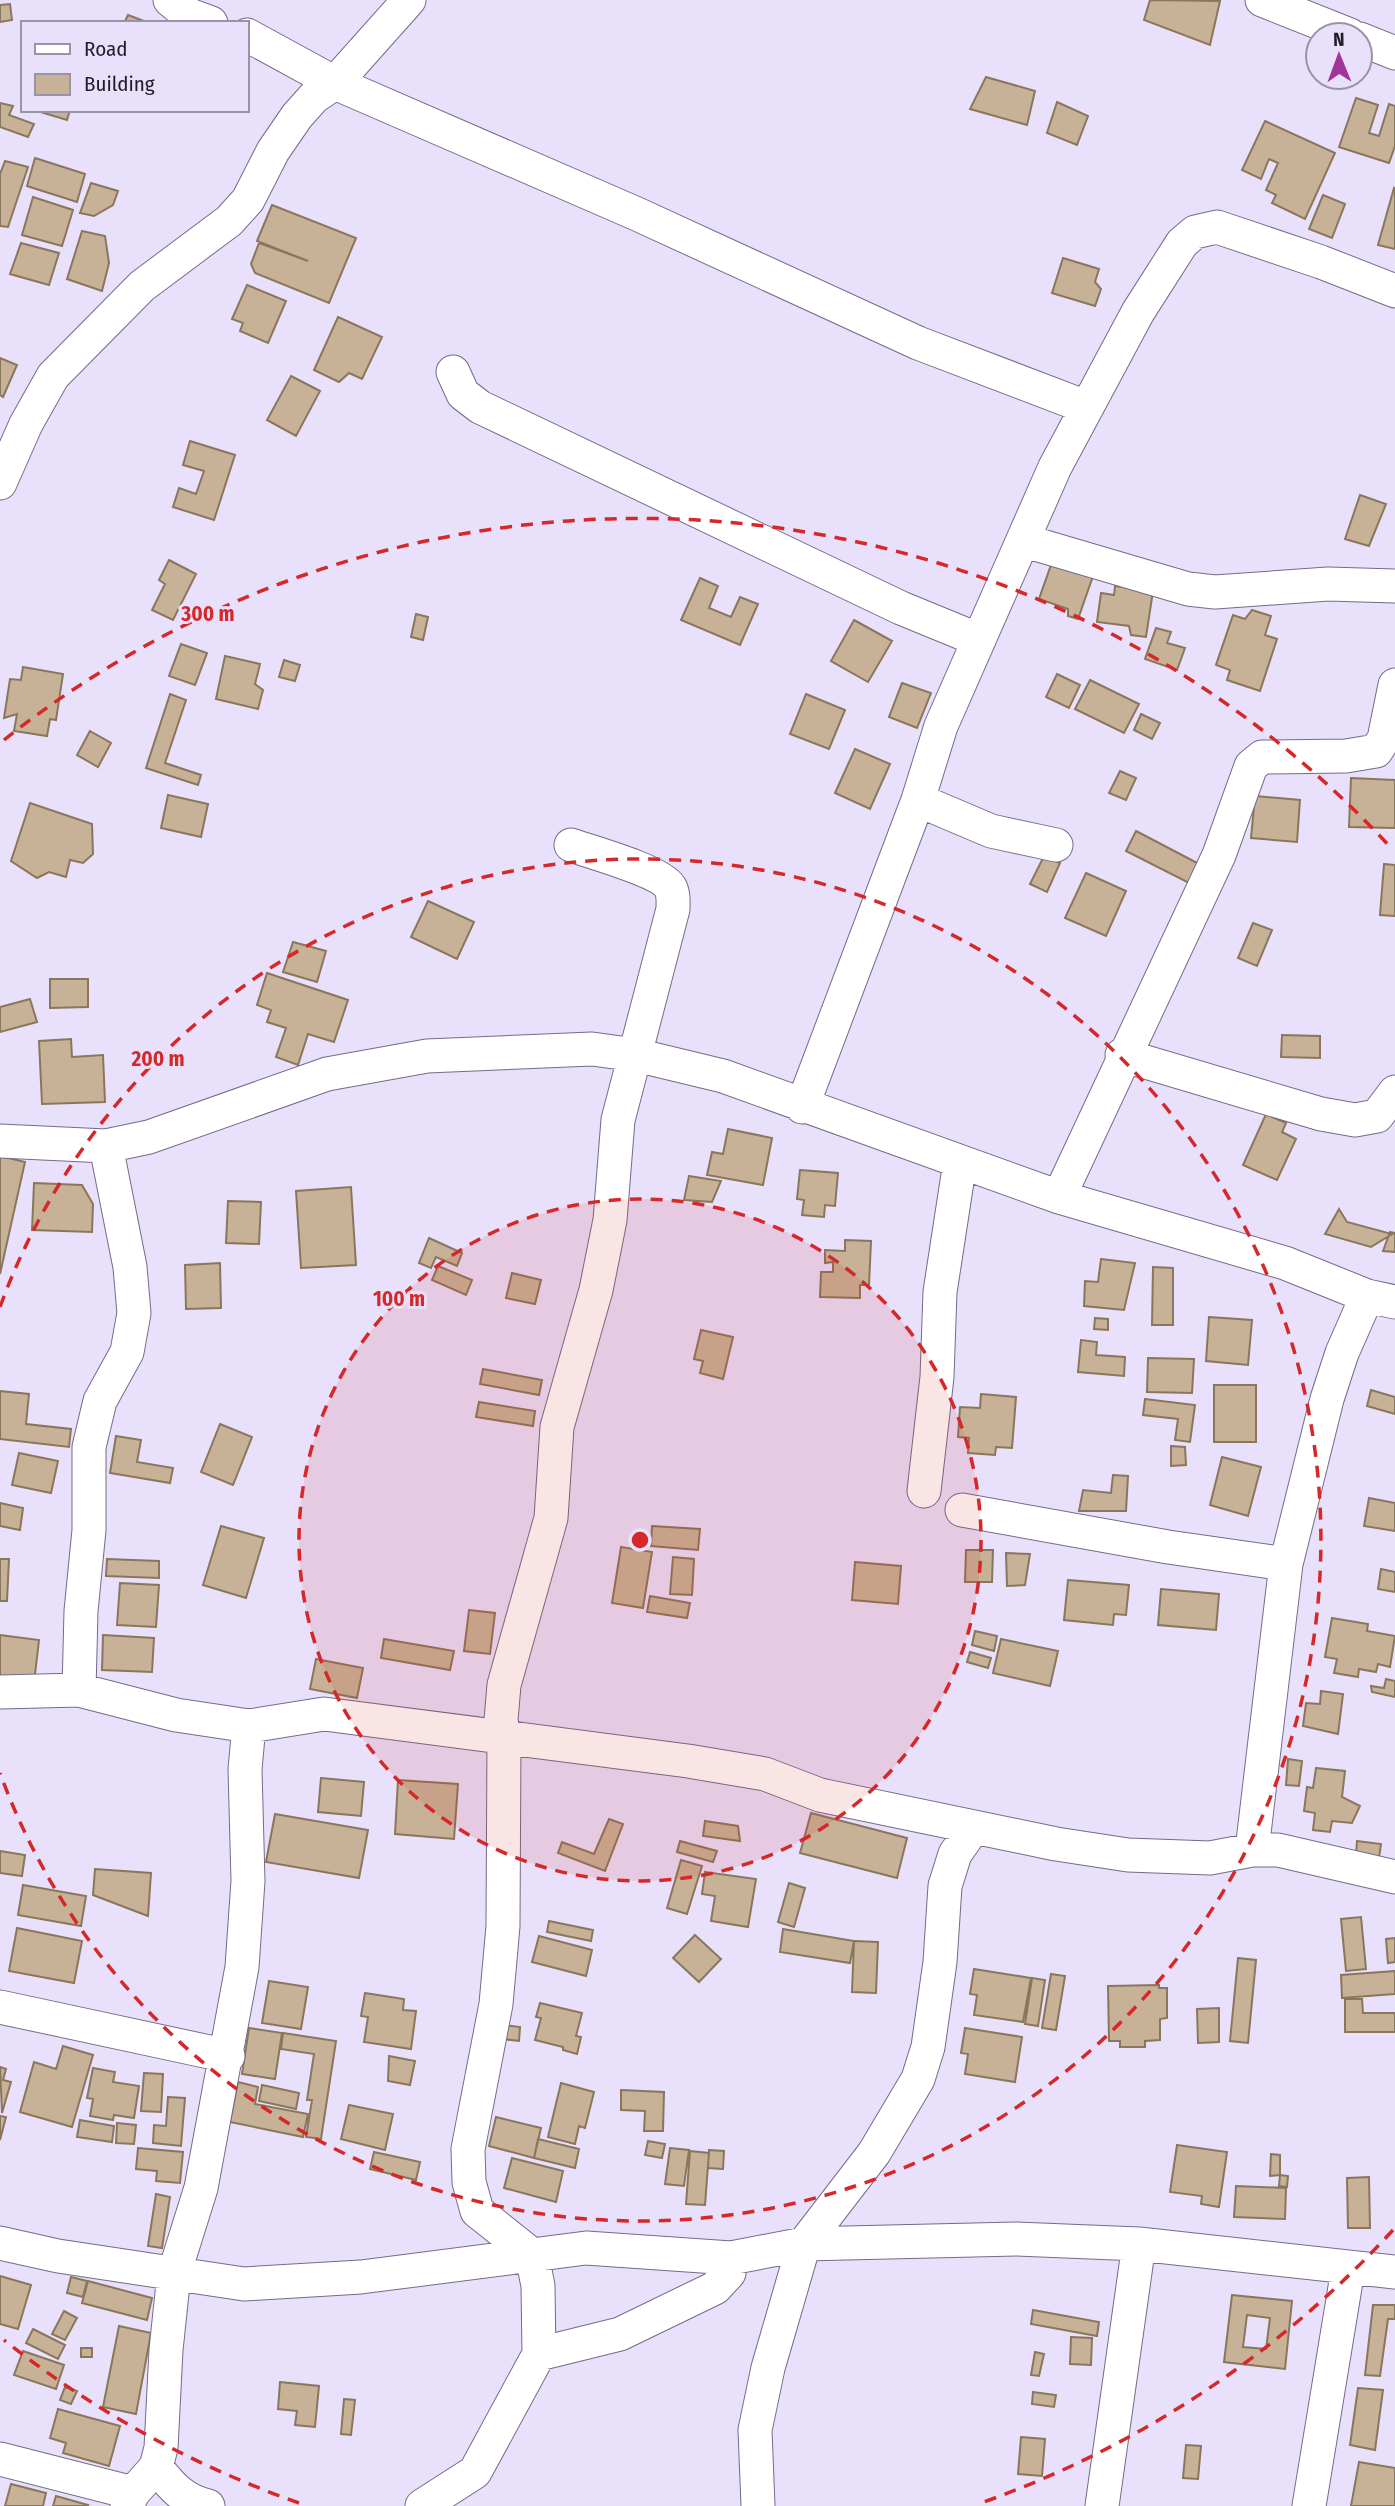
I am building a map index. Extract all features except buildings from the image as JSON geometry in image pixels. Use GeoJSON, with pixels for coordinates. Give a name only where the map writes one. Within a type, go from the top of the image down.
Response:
{"type":"FeatureCollection","features":[{"type":"Feature","properties":{"kind":"street"},"geometry":{"type":"LineString","coordinates":[[170,0],[187,14],[206,21]]}},
{"type":"Feature","properties":{"kind":"street"},"geometry":{"type":"LineString","coordinates":[[0,483],[26,424],[53,376],[142,286],[229,221],[248,200],[273,152],[297,116],[314,97],[335,83],[409,0]]}},
{"type":"Feature","properties":{"kind":"street"},"geometry":{"type":"LineString","coordinates":[[1262,0],[1315,21]]}},
{"type":"Feature","properties":{"kind":"street"},"geometry":{"type":"LineString","coordinates":[[248,36],[335,83],[637,214],[918,343],[1086,407]]}},
{"type":"Feature","properties":{"kind":"street"},"geometry":{"type":"LineString","coordinates":[[1374,45],[1395,53]]}},
{"type":"Feature","properties":{"kind":"street"},"geometry":{"type":"LineString","coordinates":[[802,1107],[918,800],[941,726],[1025,541],[1055,467],[1086,407],[1182,243],[1202,229],[1226,229],[1395,291]]}},
{"type":"Feature","properties":{"kind":"street"},"geometry":{"type":"LineString","coordinates":[[453,372],[463,394],[480,407],[901,608],[979,640]]}},
{"type":"Feature","properties":{"kind":"street"},"geometry":{"type":"LineString","coordinates":[[1025,541],[1188,589],[1215,592],[1328,584],[1395,586]]}},
{"type":"Feature","properties":{"kind":"street"},"geometry":{"type":"LineString","coordinates":[[1059,1197],[1122,1055],[1219,855],[1251,766],[1262,757],[1346,756],[1376,751],[1384,739],[1395,685]]}},
{"type":"Feature","properties":{"kind":"street"},"geometry":{"type":"LineString","coordinates":[[918,800],[991,831],[1056,845]]}},
{"type":"Feature","properties":{"kind":"street"},"geometry":{"type":"LineString","coordinates":[[422,2506],[475,2472],[539,2354],[538,2286],[532,2255],[477,2211],[469,2182],[468,2149],[496,2004],[503,1926],[504,1737],[501,1720],[504,1685],[551,1518],[558,1427],[598,1278],[612,1209],[618,1120],[673,909],[673,896],[664,880],[617,860],[571,845]]}},
{"type":"Feature","properties":{"kind":"street"},"geometry":{"type":"LineString","coordinates":[[0,1141],[106,1146],[149,1137],[327,1074],[427,1056],[592,1049],[636,1055],[723,1076],[802,1107],[1059,1197],[1284,1262],[1381,1299],[1342,1353],[1327,1399],[1286,1563],[1252,1850]]}},
{"type":"Feature","properties":{"kind":"street"},"geometry":{"type":"LineString","coordinates":[[1122,1055],[1321,1114],[1356,1120],[1377,1116],[1395,1092]]}},
{"type":"Feature","properties":{"kind":"street"},"geometry":{"type":"LineString","coordinates":[[79,1690],[81,1611],[89,1530],[89,1447],[100,1401],[127,1352],[134,1314],[131,1267],[106,1146]]}},
{"type":"Feature","properties":{"kind":"street"},"geometry":{"type":"LineString","coordinates":[[924,1491],[937,1377],[940,1292],[960,1162]]}},
{"type":"Feature","properties":{"kind":"street"},"geometry":{"type":"LineString","coordinates":[[962,1510],[1168,1547],[1286,1563]]}},
{"type":"Feature","properties":{"kind":"street"},"geometry":{"type":"LineString","coordinates":[[0,1692],[79,1690],[176,1715],[249,1726],[324,1714],[504,1737],[765,1774],[820,1795],[1128,1855],[1210,1858],[1252,1850],[1278,1850],[1395,1877]]}},
{"type":"Feature","properties":{"kind":"street"},"geometry":{"type":"LineString","coordinates":[[0,2459],[130,2500],[156,2467],[161,2448],[165,2364],[174,2274],[201,2188],[228,2056],[242,1967],[248,1881],[245,1769],[249,1726]]}},
{"type":"Feature","properties":{"kind":"street"},"geometry":{"type":"LineString","coordinates":[[758,2506],[755,2430],[768,2368],[804,2244],[874,2153],[919,2078],[928,2047],[940,1962],[945,1885],[955,1854],[974,1827]]}},
{"type":"Feature","properties":{"kind":"street"},"geometry":{"type":"LineString","coordinates":[[0,2007],[228,2056]]}},
{"type":"Feature","properties":{"kind":"street"},"geometry":{"type":"LineString","coordinates":[[0,2243],[244,2284],[361,2277],[586,2248],[730,2258],[804,2244],[1016,2239],[1139,2244],[1348,2269],[1395,2272]]}},
{"type":"Feature","properties":{"kind":"street"},"geometry":{"type":"LineString","coordinates":[[1102,2506],[1139,2244]]}},
{"type":"Feature","properties":{"kind":"street"},"geometry":{"type":"LineString","coordinates":[[539,2354],[620,2334],[715,2288],[724,2282],[729,2273],[730,2258]]}},
{"type":"Feature","properties":{"kind":"street"},"geometry":{"type":"LineString","coordinates":[[1309,2506],[1348,2269]]}},
{"type":"Feature","properties":{"kind":"street"},"geometry":{"type":"LineString","coordinates":[[156,2467],[176,2492],[192,2502],[208,2506]]}}]}
